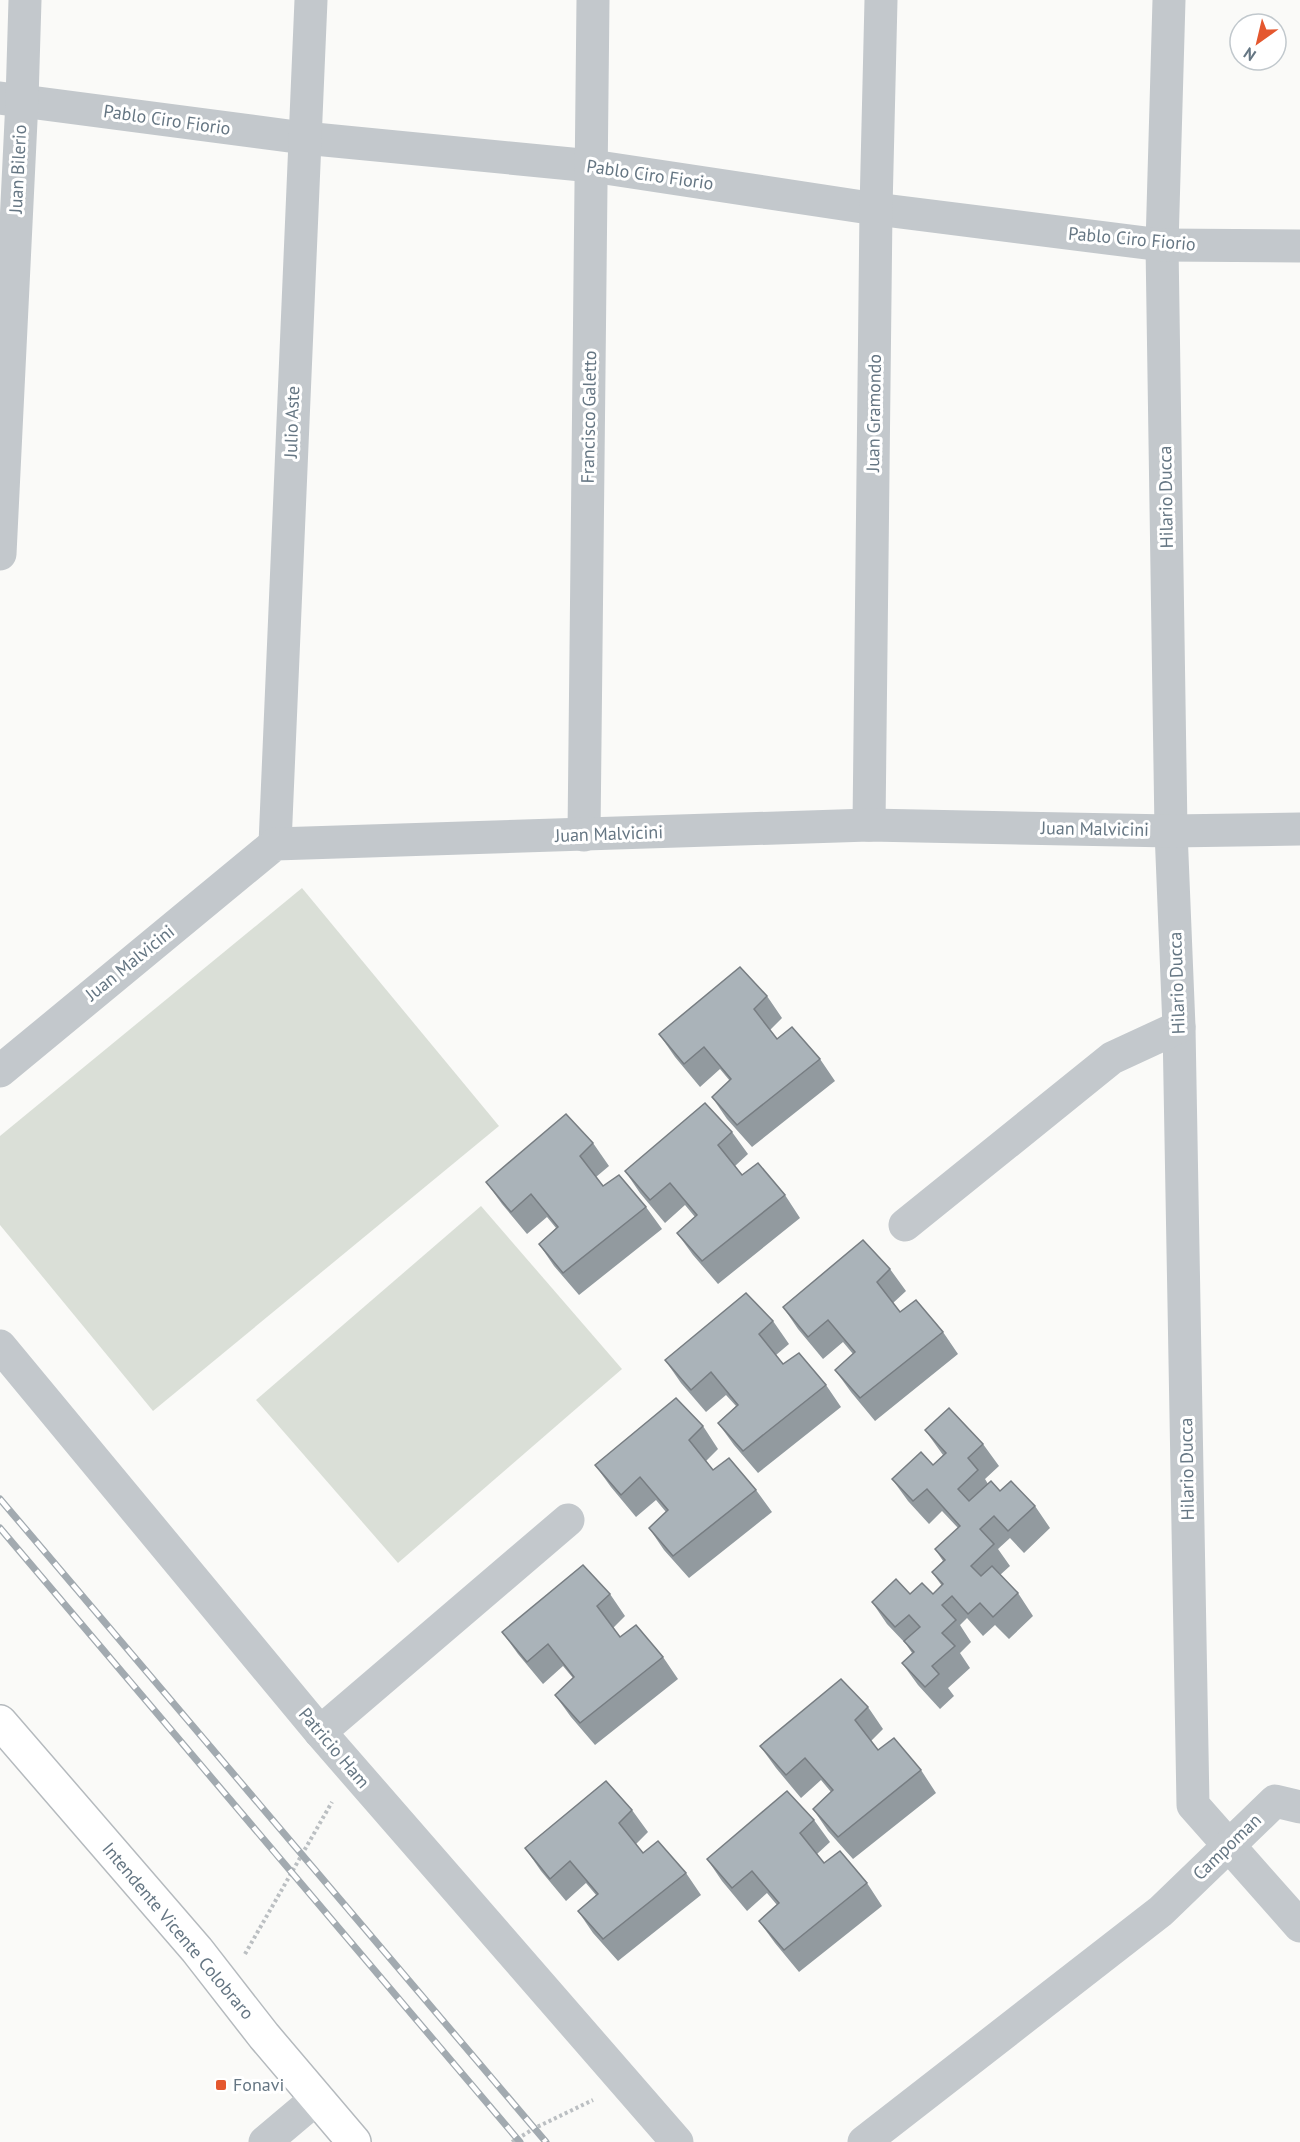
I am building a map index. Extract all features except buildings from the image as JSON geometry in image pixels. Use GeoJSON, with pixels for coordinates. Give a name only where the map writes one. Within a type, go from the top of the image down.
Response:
{"type":"FeatureCollection","features":[{"type":"Feature","properties":{"kind":"main road","name":"Intendente Vicente Colobraro"},"geometry":{"type":"LineString","coordinates":[[0,1722],[197,1950],[316,2099],[354,2142]]}},
{"type":"Feature","properties":{"kind":"street","name":"Juan Bilerio"},"geometry":{"type":"LineString","coordinates":[[0,554],[11,99],[25,0]]}},
{"type":"Feature","properties":{"kind":"street","name":"Julio Aste"},"geometry":{"type":"LineString","coordinates":[[275,844],[311,0]]}},
{"type":"Feature","properties":{"kind":"street","name":"Francisco Galetto"},"geometry":{"type":"LineString","coordinates":[[584,835],[593,0]]}},
{"type":"Feature","properties":{"kind":"street","name":"Juan Gramondo"},"geometry":{"type":"LineString","coordinates":[[869,825],[876,209],[881,0]]}},
{"type":"Feature","properties":{"kind":"street","name":"Hilario Ducca"},"geometry":{"type":"LineString","coordinates":[[1168,0],[1162,245],[1171,831],[1179,1027],[1193,1805],[1300,1926]]}},
{"type":"Feature","properties":{"kind":"street","name":"Pablo Ciro Fiorio"},"geometry":{"type":"LineString","coordinates":[[11,99],[304,138],[592,166],[876,209],[1162,245],[1300,246]]}},
{"type":"Feature","properties":{"kind":"street","name":"Juan Malvicini"},"geometry":{"type":"LineString","coordinates":[[0,1071],[275,844],[869,825],[1171,831],[1300,829]]}},
{"type":"Feature","properties":{"kind":"street"},"geometry":{"type":"LineString","coordinates":[[905,1225],[1112,1058],[1179,1027]]}},
{"type":"Feature","properties":{"kind":"street","name":"Patricio Ham"},"geometry":{"type":"LineString","coordinates":[[0,1346],[320,1732],[677,2142]]}},
{"type":"Feature","properties":{"kind":"street"},"geometry":{"type":"LineString","coordinates":[[320,1732],[568,1520]]}},
{"type":"Feature","properties":{"kind":"street","name":"Campoman"},"geometry":{"type":"LineString","coordinates":[[878,2138],[1161,1911],[1275,1802],[1300,1807]]}},
{"type":"Feature","properties":{"kind":"street"},"geometry":{"type":"LineString","coordinates":[[265,2142],[316,2099]]}},
{"type":"Feature","properties":{"kind":"path"},"geometry":{"type":"LineString","coordinates":[[243,1958],[351,1768]]}},
{"type":"Feature","properties":{"kind":"path"},"geometry":{"type":"LineString","coordinates":[[512,2142],[535,2128],[626,2084]]}},
{"type":"Feature","properties":{"kind":"shaded area"},"geometry":{"type":"Polygon","coordinates":[[[302,888],[499,1126],[153,1411],[0,1225],[0,1136],[302,888]]]}},
{"type":"Feature","properties":{"kind":"shaded area"},"geometry":{"type":"Polygon","coordinates":[[[481,1206],[622,1369],[398,1563],[256,1400],[481,1206]]]}},
{"type":"Feature","properties":{"kind":"railway"},"geometry":{"type":"LineString","coordinates":[[0,1499],[546,2142]]}},
{"type":"Feature","properties":{"kind":"railway"},"geometry":{"type":"LineString","coordinates":[[0,1528],[520,2142]]}},
{"type":"Feature","properties":{"kind":"place","name":"Fonavi"},"geometry":{"type":"Point","coordinates":[221,2085]}}]}
